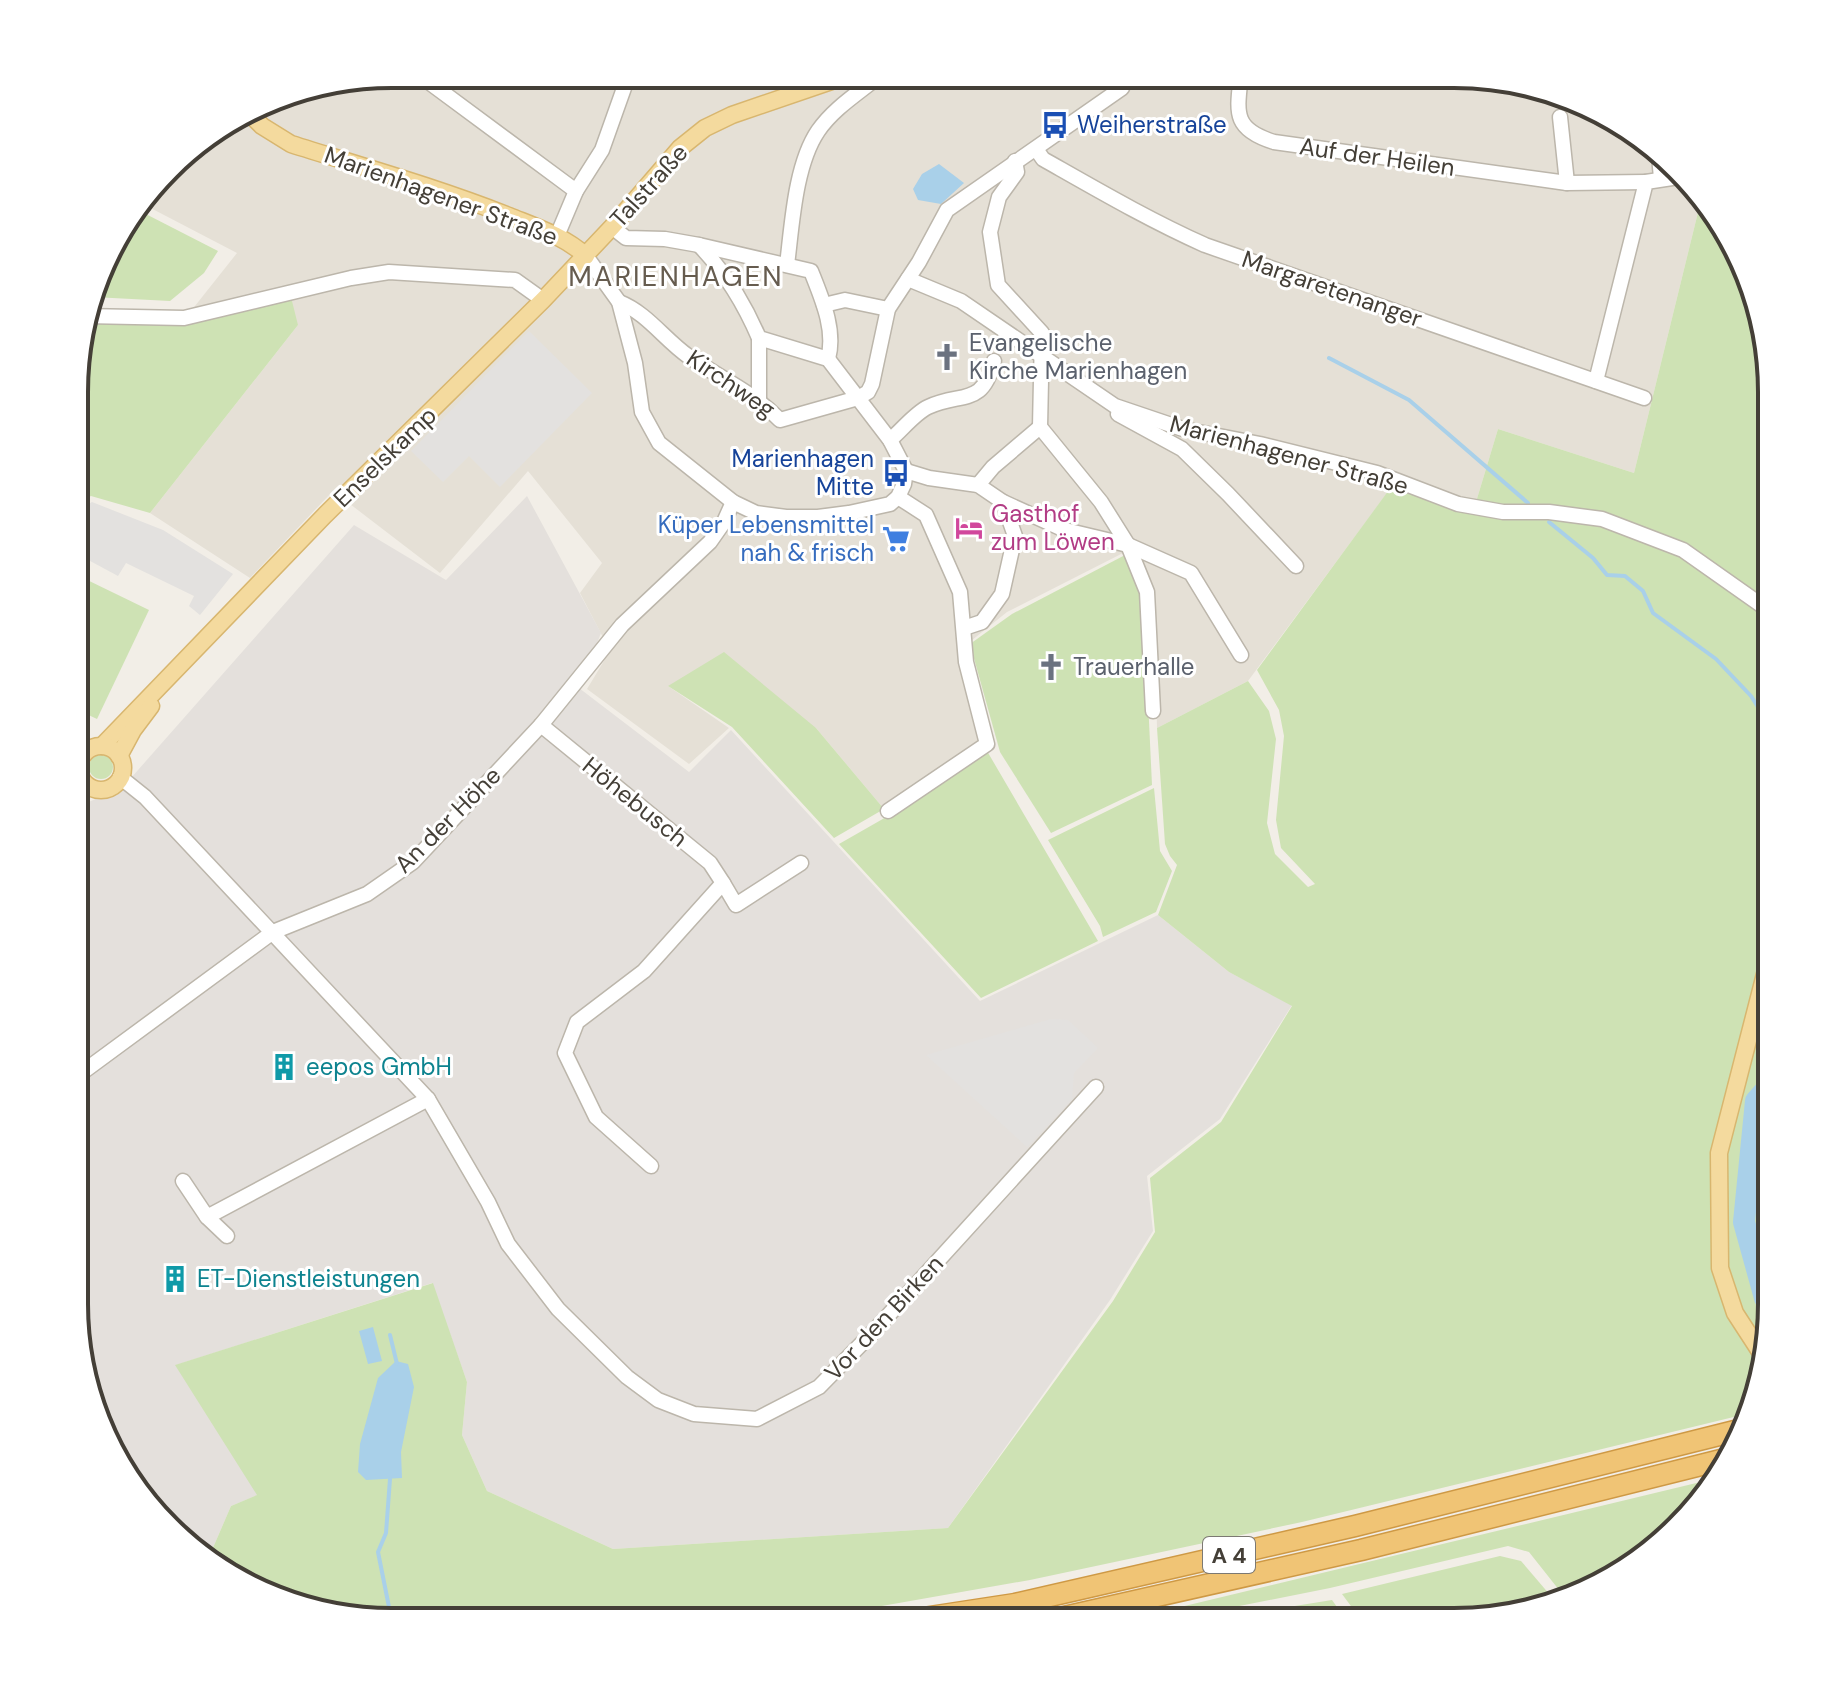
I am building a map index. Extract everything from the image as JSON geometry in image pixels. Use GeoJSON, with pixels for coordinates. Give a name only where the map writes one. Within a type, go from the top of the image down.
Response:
{"type":"FeatureCollection","features":[{"type":"Feature","properties":{"kind":"highway","name":"A 4"},"geometry":{"type":"LineString","coordinates":[[986,1608],[1030,1601],[1355,1526],[1730,1432]]}},
{"type":"Feature","properties":{"kind":"highway","name":"A 4"},"geometry":{"type":"LineString","coordinates":[[1104,1608],[1361,1550],[1714,1462]]}},
{"type":"Feature","properties":{"kind":"main road","name":"Talstraße"},"geometry":{"type":"LineString","coordinates":[[586,256],[680,148],[705,128],[732,115],[811,88]]}},
{"type":"Feature","properties":{"kind":"main road","name":"Marienhagener Straße"},"geometry":{"type":"LineString","coordinates":[[256,120],[291,144],[462,199],[557,236],[586,256]]}},
{"type":"Feature","properties":{"kind":"main road","name":"Enselskamp"},"geometry":{"type":"LineString","coordinates":[[88,750],[102,746],[325,515],[586,256]]}},
{"type":"Feature","properties":{"kind":"main road","name":"Enselskamp"},"geometry":{"type":"LineString","coordinates":[[119,756],[133,730],[186,660]]}},
{"type":"Feature","properties":{"kind":"main road"},"geometry":{"type":"LineString","coordinates":[[88,793],[114,785],[120,777],[119,756],[109,747],[102,746]]}},
{"type":"Feature","properties":{"kind":"main road","name":"Enselskamp"},"geometry":{"type":"LineString","coordinates":[[88,784],[96,789]]}},
{"type":"Feature","properties":{"kind":"main road"},"geometry":{"type":"LineString","coordinates":[[1755,1344],[1735,1313],[1720,1268],[1719,1153],[1758,1001]]}},
{"type":"Feature","properties":{"kind":"street"},"geometry":{"type":"LineString","coordinates":[[437,88],[576,191]]}},
{"type":"Feature","properties":{"kind":"street"},"geometry":{"type":"LineString","coordinates":[[557,236],[576,191],[602,150],[624,88]]}},
{"type":"Feature","properties":{"kind":"street"},"geometry":{"type":"LineString","coordinates":[[787,265],[797,187],[815,137],[840,106],[864,88]]}},
{"type":"Feature","properties":{"kind":"street"},"geometry":{"type":"LineString","coordinates":[[858,398],[868,392],[872,384],[888,309],[947,210],[1122,88]]}},
{"type":"Feature","properties":{"kind":"street","name":"Auf der Heilen"},"geometry":{"type":"LineString","coordinates":[[1240,88],[1238,111],[1242,126],[1257,137],[1274,142],[1567,183],[1670,178]]}},
{"type":"Feature","properties":{"kind":"street"},"geometry":{"type":"LineString","coordinates":[[1560,117],[1567,183]]}},
{"type":"Feature","properties":{"kind":"street","name":"Margaretenanger"},"geometry":{"type":"LineString","coordinates":[[1036,149],[1043,159],[1107,196],[1205,245],[1644,398]]}},
{"type":"Feature","properties":{"kind":"street"},"geometry":{"type":"LineString","coordinates":[[1015,161],[1017,172],[999,197],[990,232],[998,285],[1042,333],[1040,427],[1101,502],[1128,545],[1147,592],[1153,711]]}},
{"type":"Feature","properties":{"kind":"street"},"geometry":{"type":"LineString","coordinates":[[1596,381],[1657,165]]}},
{"type":"Feature","properties":{"kind":"street"},"geometry":{"type":"LineString","coordinates":[[612,227],[626,238],[665,239],[699,245],[811,271],[824,305],[832,343],[828,359]]}},
{"type":"Feature","properties":{"kind":"street"},"geometry":{"type":"LineString","coordinates":[[699,245],[721,268],[747,309],[759,338],[759,399]]}},
{"type":"Feature","properties":{"kind":"street","name":"Marienhagener Straße"},"geometry":{"type":"LineString","coordinates":[[586,256],[619,302],[635,363],[642,412],[650,430],[659,443],[733,502],[756,513],[818,517],[890,504],[898,497]]}},
{"type":"Feature","properties":{"kind":"street"},"geometry":{"type":"LineString","coordinates":[[97,316],[184,318],[351,278],[389,272],[515,280],[543,300]]}},
{"type":"Feature","properties":{"kind":"street","name":"Marienhagener Straße"},"geometry":{"type":"LineString","coordinates":[[908,279],[961,301],[1115,406],[1183,429],[1260,444],[1377,473],[1458,504],[1503,512],[1549,512],[1602,519],[1683,550],[1758,603]]}},
{"type":"Feature","properties":{"kind":"street"},"geometry":{"type":"LineString","coordinates":[[824,305],[845,300],[888,309]]}},
{"type":"Feature","properties":{"kind":"street","name":"Kirchweg"},"geometry":{"type":"LineString","coordinates":[[619,302],[633,307],[687,355],[759,399],[780,420],[858,398]]}},
{"type":"Feature","properties":{"kind":"street"},"geometry":{"type":"LineString","coordinates":[[759,338],[828,359],[890,440],[906,471],[898,497],[926,515],[960,592],[970,684],[987,744],[888,811]]}},
{"type":"Feature","properties":{"kind":"street"},"geometry":{"type":"LineString","coordinates":[[890,440],[927,407],[975,395],[990,376],[994,361]]}},
{"type":"Feature","properties":{"kind":"street","name":"Marienhagener Straße"},"geometry":{"type":"LineString","coordinates":[[1115,406],[1118,415],[1182,449],[1296,566]]}},
{"type":"Feature","properties":{"kind":"street"},"geometry":{"type":"LineString","coordinates":[[978,485],[993,467],[1040,427]]}},
{"type":"Feature","properties":{"kind":"street"},"geometry":{"type":"LineString","coordinates":[[906,471],[929,478],[978,485],[1003,502],[1065,530],[1128,545],[1191,573],[1241,655]]}},
{"type":"Feature","properties":{"kind":"street","name":"An der Höhe"},"geometry":{"type":"LineString","coordinates":[[88,1068],[273,932],[367,894],[413,862],[541,725],[622,625],[710,542],[733,502]]}},
{"type":"Feature","properties":{"kind":"street"},"geometry":{"type":"LineString","coordinates":[[964,628],[982,622],[1002,594],[1015,536],[1003,502]]}},
{"type":"Feature","properties":{"kind":"street","name":"Höhebusch"},"geometry":{"type":"LineString","coordinates":[[541,725],[710,863],[736,905],[801,863]]}},
{"type":"Feature","properties":{"kind":"street"},"geometry":{"type":"LineString","coordinates":[[120,777],[145,797],[273,932]]}},
{"type":"Feature","properties":{"kind":"street"},"geometry":{"type":"LineString","coordinates":[[651,1166],[596,1117],[565,1053],[577,1022],[644,971],[723,883]]}},
{"type":"Feature","properties":{"kind":"street","name":"Vor den Birken"},"geometry":{"type":"LineString","coordinates":[[273,932],[428,1099],[488,1202],[508,1244],[558,1309],[607,1357],[658,1400],[694,1414],[757,1419],[819,1387],[874,1331],[1096,1087]]}},
{"type":"Feature","properties":{"kind":"street"},"geometry":{"type":"LineString","coordinates":[[207,1217],[428,1099]]}},
{"type":"Feature","properties":{"kind":"street"},"geometry":{"type":"LineString","coordinates":[[183,1181],[207,1217],[227,1236]]}},
{"type":"Feature","properties":{"kind":"shaded area"},"geometry":{"type":"Polygon","coordinates":[[[392,88],[1474,89],[1533,98],[1588,119],[1623,139],[1654,163],[1698,211],[1634,473],[1498,429],[1476,502],[1399,477],[1248,681],[1157,728],[1155,647],[1127,551],[1007,612],[961,649],[980,744],[884,809],[816,728],[668,686],[729,728],[689,764],[587,689],[610,651],[580,593],[602,563],[528,471],[440,573],[333,491],[250,578],[150,513],[298,325],[191,311],[237,253],[150,208],[192,163],[223,139],[258,119],[313,98],[392,88]]]}},
{"type":"Feature","properties":{"kind":"shaded area"},"geometry":{"type":"Polygon","coordinates":[[[529,331],[592,393],[500,487],[469,456],[443,482],[411,451],[529,331]]]}},
{"type":"Feature","properties":{"kind":"shaded area"},"geometry":{"type":"Polygon","coordinates":[[[527,496],[601,633],[579,688],[689,772],[731,730],[980,1001],[1158,915],[1229,972],[1292,1005],[1220,1119],[1147,1176],[1153,1231],[1110,1300],[948,1528],[613,1549],[487,1491],[462,1435],[467,1382],[432,1283],[176,1365],[258,1495],[231,1506],[212,1549],[163,1504],[139,1473],[119,1438],[98,1383],[88,1304],[88,802],[116,795],[354,525],[446,580],[527,496]]]}},
{"type":"Feature","properties":{"kind":"shaded area"},"geometry":{"type":"Polygon","coordinates":[[[92,502],[163,530],[233,574],[200,615],[189,606],[194,596],[126,563],[118,576],[88,560],[88,504],[92,502]]]}},
{"type":"Feature","properties":{"kind":"shaded area"},"geometry":{"type":"Polygon","coordinates":[[[1051,1019],[1068,1020],[1098,1048],[1074,1073],[1072,1099],[1027,1147],[926,1055],[1051,1019]]]}},
{"type":"Feature","properties":{"kind":"green space"},"geometry":{"type":"Polygon","coordinates":[[[1698,211],[1727,258],[1742,294],[1752,333],[1758,392],[1758,597],[1704,560],[1694,562],[1758,608],[1758,1304],[1752,1363],[1736,1416],[1302,1522],[1030,1580],[871,1608],[372,1607],[333,1602],[294,1592],[258,1577],[212,1549],[231,1506],[257,1495],[175,1365],[433,1283],[467,1382],[462,1435],[487,1491],[613,1549],[948,1528],[1113,1301],[1155,1232],[1150,1178],[1221,1122],[1292,1006],[1229,972],[1158,915],[1177,865],[1165,844],[1157,728],[1248,681],[1269,711],[1276,739],[1267,823],[1275,854],[1308,887],[1315,884],[1281,848],[1276,820],[1284,736],[1279,710],[1257,670],[1394,483],[1479,511],[1509,516],[1572,519],[1572,512],[1506,508],[1476,502],[1498,429],[1634,473],[1698,211]]]}},
{"type":"Feature","properties":{"kind":"green space"},"geometry":{"type":"Polygon","coordinates":[[[146,214],[218,251],[204,273],[170,301],[103,298],[119,258],[146,214]]]}},
{"type":"Feature","properties":{"kind":"green space"},"geometry":{"type":"Polygon","coordinates":[[[291,297],[298,325],[150,513],[88,498],[88,392],[96,323],[189,323],[291,297]]]}},
{"type":"Feature","properties":{"kind":"green space"},"geometry":{"type":"Polygon","coordinates":[[[1127,554],[1143,594],[1152,785],[1051,833],[1000,752],[970,644],[1012,614],[1127,554]]]}},
{"type":"Feature","properties":{"kind":"green space"},"geometry":{"type":"Polygon","coordinates":[[[88,580],[149,610],[97,719],[88,715],[88,580]]]}},
{"type":"Feature","properties":{"kind":"green space"},"geometry":{"type":"Polygon","coordinates":[[[724,652],[816,728],[884,809],[834,838],[732,727],[668,686],[724,652]]]}},
{"type":"Feature","properties":{"kind":"green space"},"geometry":{"type":"Polygon","coordinates":[[[987,751],[1098,941],[981,998],[839,844],[987,751]]]}},
{"type":"Feature","properties":{"kind":"green space"},"geometry":{"type":"Polygon","coordinates":[[[101,755],[110,758],[113,767],[110,776],[101,779],[92,776],[89,767],[92,758],[101,755]]]}},
{"type":"Feature","properties":{"kind":"green space"},"geometry":{"type":"Polygon","coordinates":[[[1154,788],[1160,851],[1172,871],[1156,912],[1103,937],[1100,926],[1048,840],[1154,788]]]}},
{"type":"Feature","properties":{"kind":"green space"},"geometry":{"type":"Polygon","coordinates":[[[1700,1482],[1669,1519],[1639,1545],[1588,1577],[1559,1589],[1529,1552],[1508,1546],[1229,1608],[1176,1608],[1700,1482]]]}},
{"type":"Feature","properties":{"kind":"green space"},"geometry":{"type":"Polygon","coordinates":[[[1500,1556],[1521,1561],[1548,1593],[1494,1605],[1454,1608],[1352,1608],[1342,1594],[1500,1556]]]}},
{"type":"Feature","properties":{"kind":"green space"},"geometry":{"type":"Polygon","coordinates":[[[1332,1600],[1338,1608],[1282,1608],[1332,1600]]]}},
{"type":"Feature","properties":{"kind":"water"},"geometry":{"type":"Polygon","coordinates":[[[939,164],[964,183],[941,204],[918,200],[913,189],[922,174],[939,164]]]}},
{"type":"Feature","properties":{"kind":"water"},"geometry":{"type":"Polygon","coordinates":[[[373,1327],[382,1361],[368,1364],[359,1331],[373,1327]]]}},
{"type":"Feature","properties":{"kind":"water"},"geometry":{"type":"Polygon","coordinates":[[[396,1361],[408,1364],[414,1387],[401,1452],[402,1478],[366,1480],[358,1472],[360,1444],[378,1378],[396,1361]]]}},
{"type":"Feature","properties":{"kind":"waterway"},"geometry":{"type":"LineString","coordinates":[[1329,358],[1409,400],[1528,503]]}},
{"type":"Feature","properties":{"kind":"waterway"},"geometry":{"type":"LineString","coordinates":[[1549,522],[1593,558],[1607,575],[1625,576],[1643,591],[1653,613],[1716,659],[1758,707]]}},
{"type":"Feature","properties":{"kind":"waterway"},"geometry":{"type":"LineString","coordinates":[[1758,1099],[1744,1222],[1758,1273]]}},
{"type":"Feature","properties":{"kind":"waterway"},"geometry":{"type":"LineString","coordinates":[[1755,1114],[1758,1119]]}},
{"type":"Feature","properties":{"kind":"waterway"},"geometry":{"type":"LineString","coordinates":[[390,1335],[397,1364]]}},
{"type":"Feature","properties":{"kind":"waterway"},"geometry":{"type":"LineString","coordinates":[[389,1608],[378,1552],[386,1533],[390,1479]]}},
{"type":"Feature","properties":{"kind":"place","name":"Weiherstraße"},"geometry":{"type":"Point","coordinates":[1055,125]}},
{"type":"Feature","properties":{"kind":"place","name":"Evangelische Kirche Marienhagen"},"geometry":{"type":"Point","coordinates":[947,357]}},
{"type":"Feature","properties":{"kind":"place","name":"Marienhagen Mitte"},"geometry":{"type":"Point","coordinates":[896,473]}},
{"type":"Feature","properties":{"kind":"place","name":"Gasthof zum Löwen"},"geometry":{"type":"Point","coordinates":[969,528]}},
{"type":"Feature","properties":{"kind":"place","name":"Küper Lebensmittel nah & frisch"},"geometry":{"type":"Point","coordinates":[896,539]}},
{"type":"Feature","properties":{"kind":"place","name":"Trauerhalle"},"geometry":{"type":"Point","coordinates":[1051,667]}},
{"type":"Feature","properties":{"kind":"place","name":"eepos GmbH"},"geometry":{"type":"Point","coordinates":[284,1067]}},
{"type":"Feature","properties":{"kind":"place","name":"ET-Dienstleistungen"},"geometry":{"type":"Point","coordinates":[175,1279]}},
{"type":"Feature","properties":{"kind":"district","name":"MARIENHAGEN"},"geometry":{"type":"Point","coordinates":[676,276]}}]}
